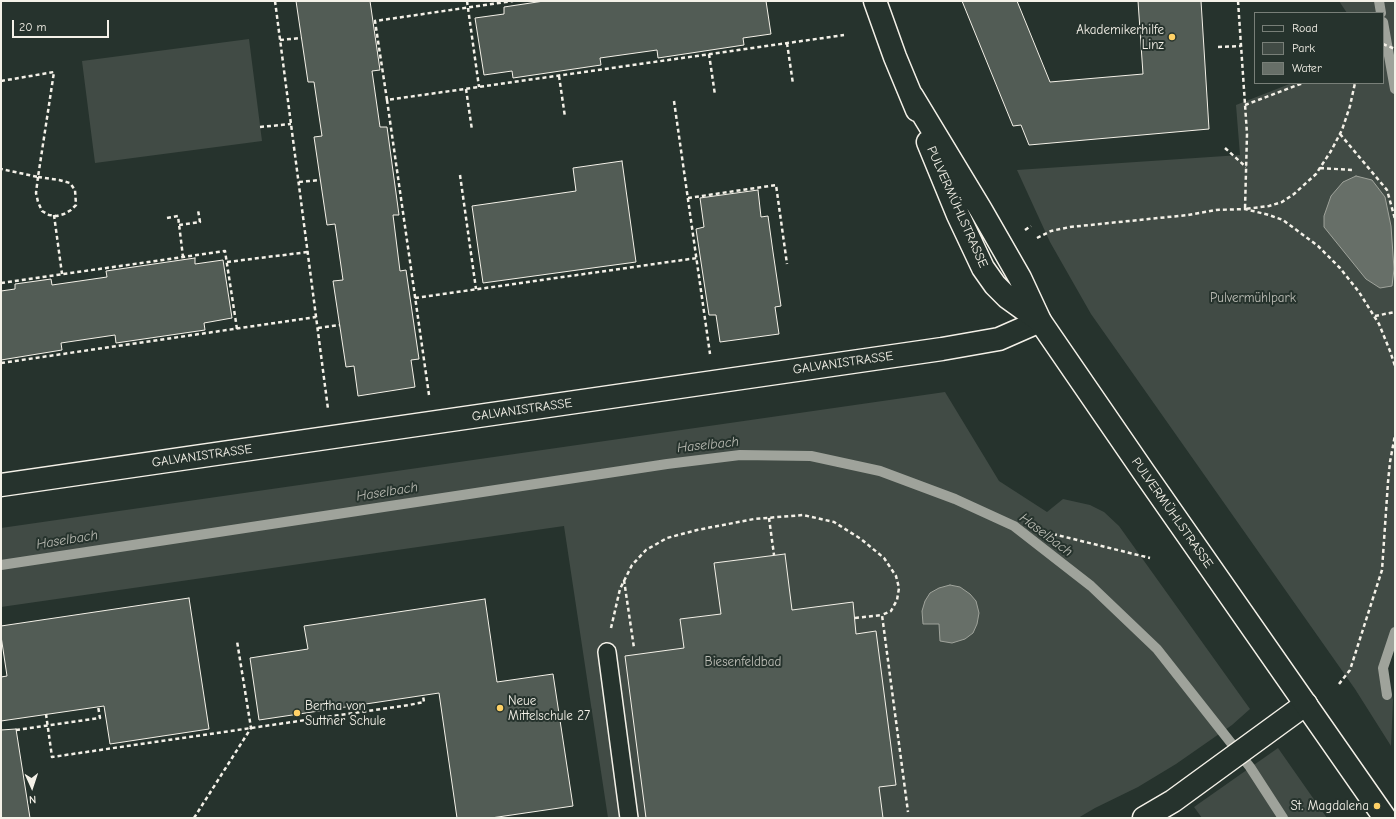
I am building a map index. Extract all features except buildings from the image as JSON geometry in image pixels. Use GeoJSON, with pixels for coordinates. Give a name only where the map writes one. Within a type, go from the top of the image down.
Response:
{"type":"FeatureCollection","features":[{"type":"Feature","properties":{"kind":"street","name":"PULVERMÜHLSTRASSE"},"geometry":{"type":"LineString","coordinates":[[875,1],[895,58],[912,96],[1020,278],[1040,321],[1147,478],[1385,818]]}},
{"type":"Feature","properties":{"kind":"street","name":"GALVANISTRASSE"},"geometry":{"type":"LineString","coordinates":[[1,485],[942,349],[999,339],[1040,321]]}},
{"type":"Feature","properties":{"kind":"street"},"geometry":{"type":"LineString","coordinates":[[1144,818],[1173,801],[1306,704]]}},
{"type":"Feature","properties":{"kind":"lane"},"geometry":{"type":"LineString","coordinates":[[607,652],[629,818]]}},
{"type":"Feature","properties":{"kind":"path"},"geometry":{"type":"LineString","coordinates":[[275,1],[329,412]]}},
{"type":"Feature","properties":{"kind":"path"},"geometry":{"type":"LineString","coordinates":[[467,1],[479,87]]}},
{"type":"Feature","properties":{"kind":"path"},"geometry":{"type":"LineString","coordinates":[[429,397],[376,21],[513,1]]}},
{"type":"Feature","properties":{"kind":"path"},"geometry":{"type":"LineString","coordinates":[[1238,1],[1247,134],[1245,209]]}},
{"type":"Feature","properties":{"kind":"path"},"geometry":{"type":"LineString","coordinates":[[387,100],[844,35]]}},
{"type":"Feature","properties":{"kind":"path"},"geometry":{"type":"LineString","coordinates":[[280,40],[301,38]]}},
{"type":"Feature","properties":{"kind":"path"},"geometry":{"type":"LineString","coordinates":[[787,43],[793,84]]}},
{"type":"Feature","properties":{"kind":"path"},"geometry":{"type":"LineString","coordinates":[[1384,44],[1395,49]]}},
{"type":"Feature","properties":{"kind":"path"},"geometry":{"type":"LineString","coordinates":[[1218,47],[1241,46]]}},
{"type":"Feature","properties":{"kind":"path"},"geometry":{"type":"LineString","coordinates":[[709,54],[715,95]]}},
{"type":"Feature","properties":{"kind":"path"},"geometry":{"type":"LineString","coordinates":[[1,81],[54,72],[38,177],[36,193],[42,211],[49,215],[54,216],[64,214],[76,205],[75,190],[70,183],[59,180],[38,177],[1,169]]}},
{"type":"Feature","properties":{"kind":"path"},"geometry":{"type":"LineString","coordinates":[[558,76],[565,117]]}},
{"type":"Feature","properties":{"kind":"path"},"geometry":{"type":"LineString","coordinates":[[1245,105],[1300,84]]}},
{"type":"Feature","properties":{"kind":"path"},"geometry":{"type":"LineString","coordinates":[[1037,238],[1051,232],[1070,227],[1188,215],[1216,210],[1245,209],[1269,206],[1282,202],[1294,194],[1316,174],[1331,151],[1340,134],[1350,106],[1355,84]]}},
{"type":"Feature","properties":{"kind":"path"},"geometry":{"type":"LineString","coordinates":[[466,89],[472,130]]}},
{"type":"Feature","properties":{"kind":"path"},"geometry":{"type":"LineString","coordinates":[[674,101],[711,356]]}},
{"type":"Feature","properties":{"kind":"path"},"geometry":{"type":"LineString","coordinates":[[260,127],[291,124]]}},
{"type":"Feature","properties":{"kind":"path"},"geometry":{"type":"LineString","coordinates":[[1340,134],[1387,190],[1395,219]]}},
{"type":"Feature","properties":{"kind":"path"},"geometry":{"type":"LineString","coordinates":[[1225,148],[1246,167]]}},
{"type":"Feature","properties":{"kind":"path"},"geometry":{"type":"LineString","coordinates":[[1320,168],[1352,170]]}},
{"type":"Feature","properties":{"kind":"path"},"geometry":{"type":"LineString","coordinates":[[460,175],[476,289]]}},
{"type":"Feature","properties":{"kind":"path"},"geometry":{"type":"LineString","coordinates":[[299,182],[320,180]]}},
{"type":"Feature","properties":{"kind":"path"},"geometry":{"type":"LineString","coordinates":[[688,198],[776,185],[787,264]]}},
{"type":"Feature","properties":{"kind":"path"},"geometry":{"type":"LineString","coordinates":[[1245,209],[1283,220],[1318,246],[1340,268],[1359,292],[1375,316],[1395,366]]}},
{"type":"Feature","properties":{"kind":"path"},"geometry":{"type":"LineString","coordinates":[[179,225],[200,222],[198,210]]}},
{"type":"Feature","properties":{"kind":"path"},"geometry":{"type":"LineString","coordinates":[[54,216],[62,274]]}},
{"type":"Feature","properties":{"kind":"path"},"geometry":{"type":"LineString","coordinates":[[167,218],[178,216],[183,257]]}},
{"type":"Feature","properties":{"kind":"path"},"geometry":{"type":"LineString","coordinates":[[1,283],[225,251],[237,329]]}},
{"type":"Feature","properties":{"kind":"path"},"geometry":{"type":"LineString","coordinates":[[227,262],[308,252]]}},
{"type":"Feature","properties":{"kind":"path"},"geometry":{"type":"LineString","coordinates":[[415,298],[697,258]]}},
{"type":"Feature","properties":{"kind":"path"},"geometry":{"type":"LineString","coordinates":[[1375,316],[1395,312]]}},
{"type":"Feature","properties":{"kind":"path"},"geometry":{"type":"LineString","coordinates":[[1,363],[316,317]]}},
{"type":"Feature","properties":{"kind":"path"},"geometry":{"type":"LineString","coordinates":[[318,328],[340,325]]}},
{"type":"Feature","properties":{"kind":"path"},"geometry":{"type":"LineString","coordinates":[[1339,684],[1350,670],[1382,570],[1388,482],[1395,435]]}},
{"type":"Feature","properties":{"kind":"path"},"geometry":{"type":"LineString","coordinates":[[607,652],[612,618],[620,589],[632,565],[646,550],[667,538],[697,530],[754,520],[803,515],[834,522],[861,538],[884,558],[896,576],[899,588],[897,600],[891,611],[882,615],[855,618]]}},
{"type":"Feature","properties":{"kind":"path"},"geometry":{"type":"LineString","coordinates":[[769,518],[774,556]]}},
{"type":"Feature","properties":{"kind":"path"},"geometry":{"type":"LineString","coordinates":[[1053,534],[1150,558]]}},
{"type":"Feature","properties":{"kind":"path"},"geometry":{"type":"LineString","coordinates":[[624,580],[635,655]]}},
{"type":"Feature","properties":{"kind":"path"},"geometry":{"type":"LineString","coordinates":[[882,615],[908,812]]}},
{"type":"Feature","properties":{"kind":"path"},"geometry":{"type":"LineString","coordinates":[[194,818],[251,728],[237,641]]}},
{"type":"Feature","properties":{"kind":"path"},"geometry":{"type":"LineString","coordinates":[[46,714],[52,757],[409,705],[424,702],[423,696]]}},
{"type":"Feature","properties":{"kind":"path"},"geometry":{"type":"LineString","coordinates":[[16,730],[100,718],[98,706]]}},
{"type":"Feature","properties":{"kind":"green space","name":"Pulvermühlpark"},"geometry":{"type":"Polygon","coordinates":[[[1339,1],[1395,1],[1395,641],[1385,668],[1393,700],[1391,746],[1355,689],[1091,314],[1050,242],[1017,170],[1240,155],[1236,105],[1289,84],[1384,84],[1384,12],[1346,12],[1339,1]]]}},
{"type":"Feature","properties":{"kind":"green space"},"geometry":{"type":"Polygon","coordinates":[[[249,39],[262,141],[95,163],[82,61],[249,39]]]}},
{"type":"Feature","properties":{"kind":"green space","name":"Biesenfeldbad"},"geometry":{"type":"Polygon","coordinates":[[[945,392],[999,481],[1047,512],[1063,499],[1090,505],[1104,512],[1119,526],[1250,709],[1232,725],[1176,764],[1138,787],[1078,818],[608,818],[564,526],[1,607],[1,528],[945,392]]]}},
{"type":"Feature","properties":{"kind":"green space"},"geometry":{"type":"Polygon","coordinates":[[[1278,748],[1327,818],[1202,818],[1194,807],[1278,748]]]}},
{"type":"Feature","properties":{"kind":"water"},"geometry":{"type":"Polygon","coordinates":[[[1356,176],[1372,180],[1385,197],[1391,226],[1394,269],[1392,286],[1380,288],[1366,279],[1324,227],[1324,216],[1331,196],[1343,182],[1356,176]]]}},
{"type":"Feature","properties":{"kind":"water"},"geometry":{"type":"Polygon","coordinates":[[[950,585],[960,587],[970,594],[976,601],[979,613],[977,624],[973,633],[965,639],[952,643],[940,641],[939,624],[923,624],[922,611],[925,601],[930,593],[939,588],[950,585]]]}},
{"type":"Feature","properties":{"kind":"waterway"},"geometry":{"type":"LineString","coordinates":[[1379,1],[1381,12]]}},
{"type":"Feature","properties":{"kind":"waterway"},"geometry":{"type":"LineString","coordinates":[[1384,28],[1395,89]]}},
{"type":"Feature","properties":{"kind":"waterway","name":"Haselbach"},"geometry":{"type":"LineString","coordinates":[[1,565],[667,464],[740,455],[811,456],[880,471],[955,499],[1014,526],[1091,586],[1157,649],[1250,767],[1283,818]]}},
{"type":"Feature","properties":{"kind":"waterway"},"geometry":{"type":"LineString","coordinates":[[1387,695],[1383,668],[1395,632]]}},
{"type":"Feature","properties":{"kind":"place","name":"Akademikerhilfe Linz"},"geometry":{"type":"Point","coordinates":[1172,37]}},
{"type":"Feature","properties":{"kind":"place","name":"Neue Mittelschule 27"},"geometry":{"type":"Point","coordinates":[500,708]}},
{"type":"Feature","properties":{"kind":"place","name":"Bertha von Suttner Schule"},"geometry":{"type":"Point","coordinates":[297,713]}},
{"type":"Feature","properties":{"kind":"place","name":"St. Magdalena"},"geometry":{"type":"Point","coordinates":[1377,806]}}]}
